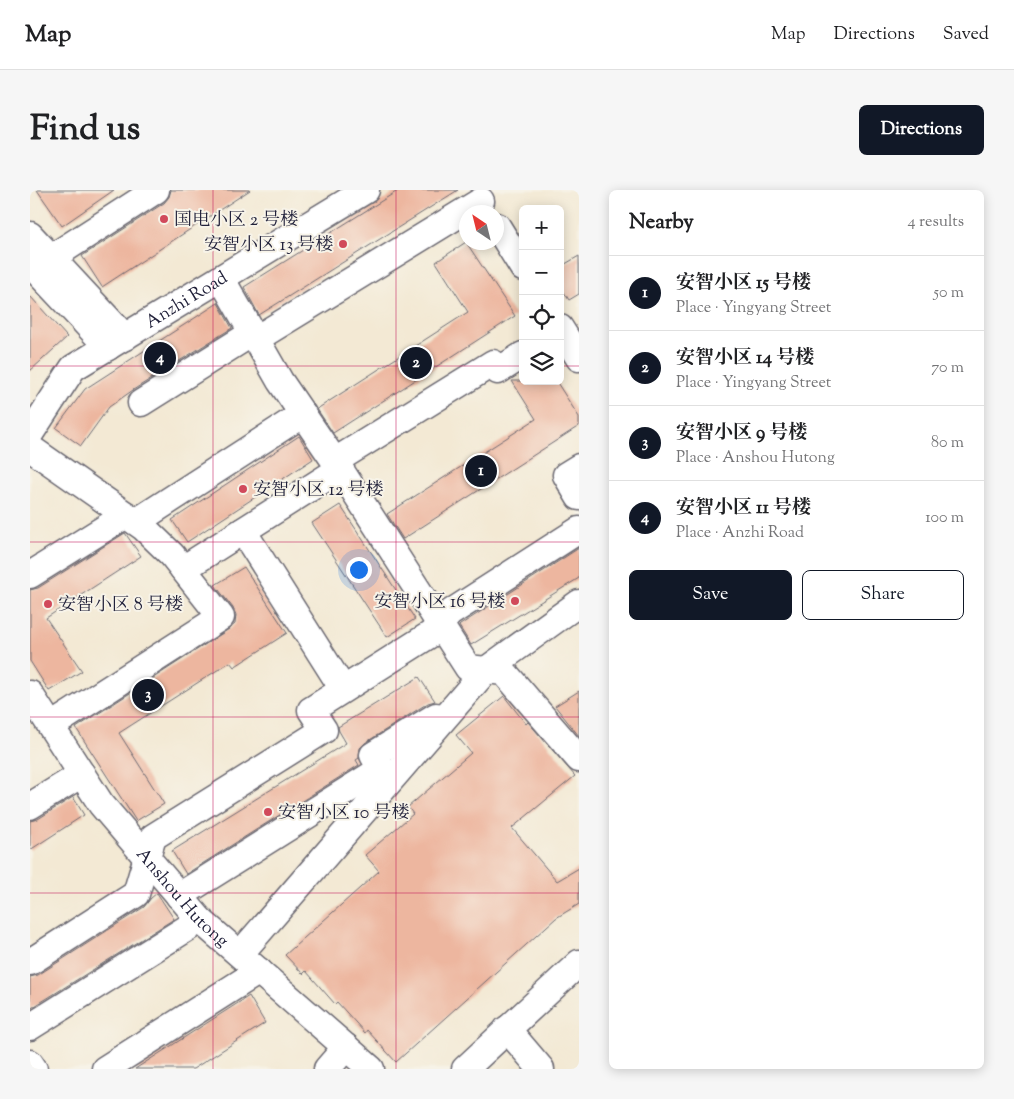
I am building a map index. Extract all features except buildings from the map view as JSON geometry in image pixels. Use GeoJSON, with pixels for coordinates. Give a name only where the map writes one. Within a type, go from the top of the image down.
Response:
{"type":"FeatureCollection","features":[{"type":"Feature","properties":{"kind":"street","name":"Anzhi Road"},"geometry":{"type":"LineString","coordinates":[[30,434],[73,368],[366,190]]}},
{"type":"Feature","properties":{"kind":"street"},"geometry":{"type":"LineString","coordinates":[[41,261],[153,191]]}},
{"type":"Feature","properties":{"kind":"street"},"geometry":{"type":"LineString","coordinates":[[141,403],[246,337],[264,334],[481,201]]}},
{"type":"Feature","properties":{"kind":"street"},"geometry":{"type":"LineString","coordinates":[[30,235],[41,261],[116,342]]}},
{"type":"Feature","properties":{"kind":"street"},"geometry":{"type":"LineString","coordinates":[[504,238],[519,262]]}},
{"type":"Feature","properties":{"kind":"street"},"geometry":{"type":"LineString","coordinates":[[221,278],[280,381],[337,465],[468,668],[504,672],[579,759]]}},
{"type":"Feature","properties":{"kind":"street"},"geometry":{"type":"LineString","coordinates":[[565,328],[579,358]]}},
{"type":"Feature","properties":{"kind":"street"},"geometry":{"type":"LineString","coordinates":[[183,569],[243,531],[337,465],[493,363],[498,370],[519,357]]}},
{"type":"Feature","properties":{"kind":"street"},"geometry":{"type":"LineString","coordinates":[[30,576],[131,519],[303,414]]}},
{"type":"Feature","properties":{"kind":"street"},"geometry":{"type":"LineString","coordinates":[[30,448],[131,519],[172,556],[221,617],[51,726]]}},
{"type":"Feature","properties":{"kind":"street"},"geometry":{"type":"LineString","coordinates":[[579,467],[566,475],[579,497]]}},
{"type":"Feature","properties":{"kind":"street"},"geometry":{"type":"LineString","coordinates":[[30,962],[136,894],[153,837],[324,730],[311,710],[431,634],[450,613],[579,530]]}},
{"type":"Feature","properties":{"kind":"street"},"geometry":{"type":"LineString","coordinates":[[243,531],[343,689]]}},
{"type":"Feature","properties":{"kind":"street"},"geometry":{"type":"LineString","coordinates":[[104,1069],[250,962],[459,701],[486,670],[579,603]]}},
{"type":"Feature","properties":{"kind":"street","name":"Anshou Hutong"},"geometry":{"type":"LineString","coordinates":[[30,694],[101,804],[200,920],[371,1069]]}},
{"type":"Feature","properties":{"kind":"street"},"geometry":{"type":"LineString","coordinates":[[180,896],[382,769],[373,755],[459,701]]}},
{"type":"Feature","properties":{"kind":"street"},"geometry":{"type":"LineString","coordinates":[[30,806],[82,774]]}},
{"type":"Feature","properties":{"kind":"street"},"geometry":{"type":"LineString","coordinates":[[30,1027],[200,920]]}},
{"type":"Feature","properties":{"kind":"street"},"geometry":{"type":"LineString","coordinates":[[465,1069],[579,963]]}},
{"type":"Feature","properties":{"kind":"street"},"geometry":{"type":"LineString","coordinates":[[506,1029],[540,1069]]}},
{"type":"Feature","properties":{"kind":"street"},"geometry":{"type":"LineString","coordinates":[[327,1069],[346,1047]]}},
{"type":"Feature","properties":{"kind":"street"},"geometry":{"type":"LineString","coordinates":[[30,1063],[34,1069]]}},
{"type":"Feature","properties":{"kind":"place","name":"国电小区 2 号楼"},"geometry":{"type":"Point","coordinates":[164,219]}},
{"type":"Feature","properties":{"kind":"place","name":"安智小区 13 号楼"},"geometry":{"type":"Point","coordinates":[343,244]}},
{"type":"Feature","properties":{"kind":"place","name":"安智小区 11 号楼"},"geometry":{"type":"Point","coordinates":[160,358]}},
{"type":"Feature","properties":{"kind":"place","name":"安智小区 14 号楼"},"geometry":{"type":"Point","coordinates":[416,363]}},
{"type":"Feature","properties":{"kind":"place","name":"安智小区 15 号楼"},"geometry":{"type":"Point","coordinates":[481,471]}},
{"type":"Feature","properties":{"kind":"place","name":"安智小区 12 号楼"},"geometry":{"type":"Point","coordinates":[243,489]}},
{"type":"Feature","properties":{"kind":"place","name":"安智小区 16 号楼"},"geometry":{"type":"Point","coordinates":[515,601]}},
{"type":"Feature","properties":{"kind":"place","name":"安智小区 8 号楼"},"geometry":{"type":"Point","coordinates":[48,604]}},
{"type":"Feature","properties":{"kind":"place","name":"安智小区 9 号楼"},"geometry":{"type":"Point","coordinates":[148,695]}},
{"type":"Feature","properties":{"kind":"place","name":"安智小区 10 号楼"},"geometry":{"type":"Point","coordinates":[268,812]}}]}
